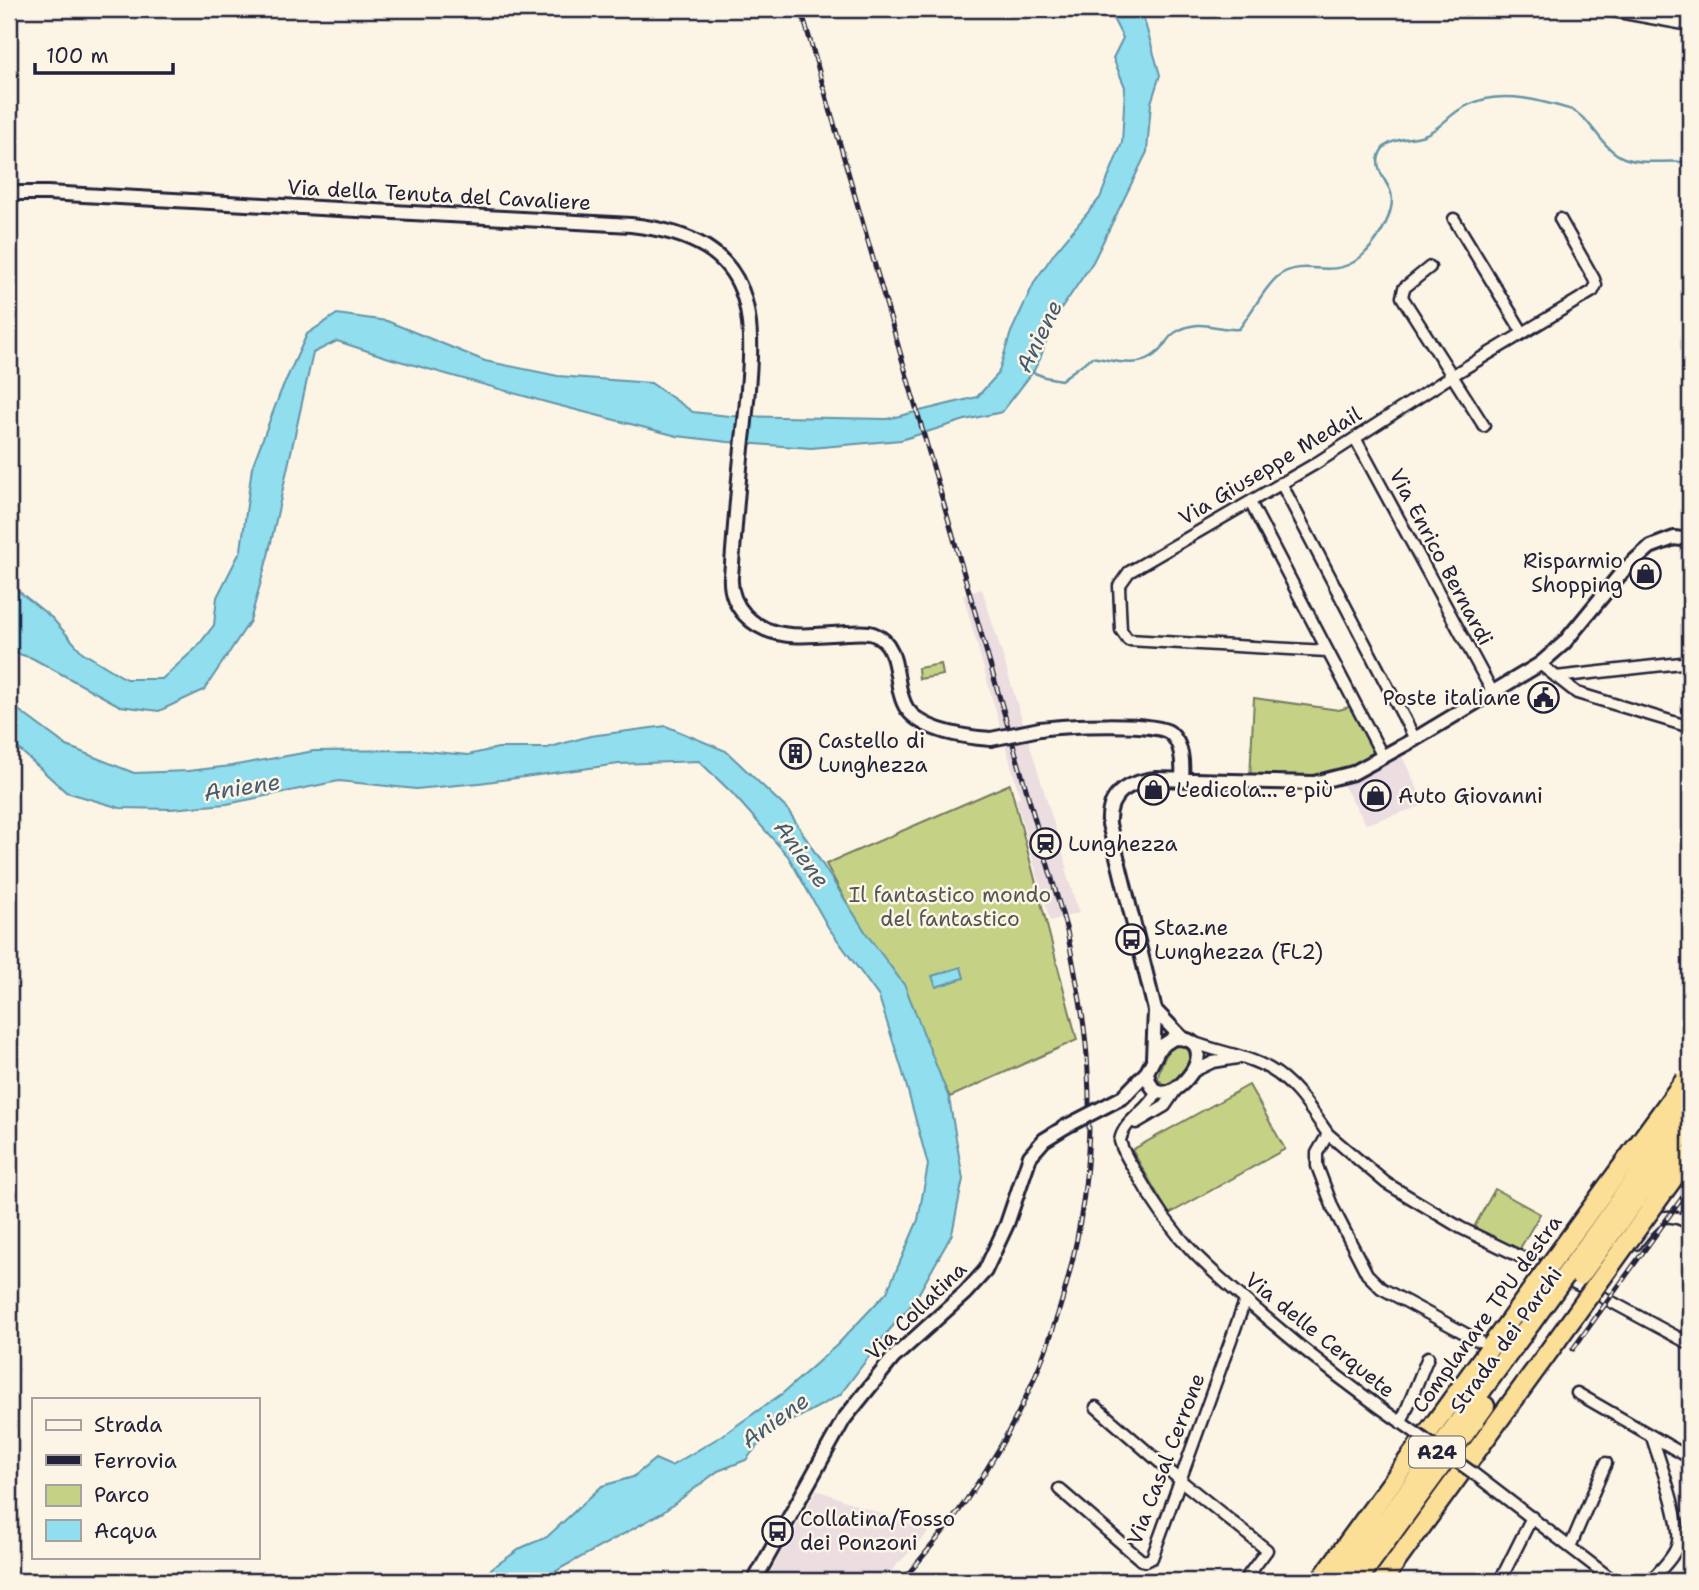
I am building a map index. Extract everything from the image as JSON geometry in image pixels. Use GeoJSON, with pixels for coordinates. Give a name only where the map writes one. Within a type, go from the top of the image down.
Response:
{"type":"FeatureCollection","features":[{"type":"Feature","properties":{"kind":"highway","name":"Complanare TPU destra"},"geometry":{"type":"LineString","coordinates":[[1320,1581],[1687,1076]]}},
{"type":"Feature","properties":{"kind":"highway","name":"Strada dei Parchi"},"geometry":{"type":"LineString","coordinates":[[1357,1581],[1690,1103]]}},
{"type":"Feature","properties":{"kind":"highway","name":"Strada dei Parchi"},"geometry":{"type":"LineString","coordinates":[[1342,1581],[1690,1125]]}},
{"type":"Feature","properties":{"kind":"highway"},"geometry":{"type":"LineString","coordinates":[[1382,1581],[1690,1155]]}},
{"type":"Feature","properties":{"kind":"street"},"geometry":{"type":"LineString","coordinates":[[1602,9],[1690,25]]}},
{"type":"Feature","properties":{"kind":"street"},"geometry":{"type":"LineString","coordinates":[[1673,22],[1676,9]]}},
{"type":"Feature","properties":{"kind":"street","name":"Via della Tenuta del Cavaliere"},"geometry":{"type":"LineString","coordinates":[[9,193],[619,224],[677,233],[696,240],[711,250],[729,270],[742,292],[751,331],[730,581],[736,602],[746,617],[766,630],[786,635],[862,632],[878,636],[891,650],[903,701],[912,714],[933,727],[991,739],[1040,729],[1103,726],[1165,730],[1172,735],[1180,750],[1182,779]]}},
{"type":"Feature","properties":{"kind":"street"},"geometry":{"type":"LineString","coordinates":[[1454,219],[1523,332]]}},
{"type":"Feature","properties":{"kind":"street","name":"Via Giuseppe Medail"},"geometry":{"type":"LineString","coordinates":[[1327,651],[1131,640],[1123,634],[1117,593],[1124,576],[1281,484],[1595,288],[1594,279],[1560,219]]}},
{"type":"Feature","properties":{"kind":"street"},"geometry":{"type":"LineString","coordinates":[[1430,267],[1405,288],[1402,295],[1484,426]]}},
{"type":"Feature","properties":{"kind":"street","name":"Via Enrico Bernardi"},"geometry":{"type":"LineString","coordinates":[[1355,438],[1493,693]]}},
{"type":"Feature","properties":{"kind":"street"},"geometry":{"type":"LineString","coordinates":[[1281,484],[1415,739]]}},
{"type":"Feature","properties":{"kind":"street"},"geometry":{"type":"LineString","coordinates":[[1250,502],[1383,757]]}},
{"type":"Feature","properties":{"kind":"street"},"geometry":{"type":"LineString","coordinates":[[1153,1058],[1155,1010],[1110,832],[1108,813],[1115,796],[1128,786],[1144,781],[1182,779],[1314,783],[1346,775],[1415,739],[1540,664],[1568,638],[1619,576],[1641,554],[1664,540],[1690,540]]}},
{"type":"Feature","properties":{"kind":"street"},"geometry":{"type":"LineString","coordinates":[[1556,677],[1690,662]]}},
{"type":"Feature","properties":{"kind":"street"},"geometry":{"type":"LineString","coordinates":[[1540,664],[1582,695],[1690,727]]}},
{"type":"Feature","properties":{"kind":"street"},"geometry":{"type":"LineString","coordinates":[[1155,1010],[1196,1048],[1198,1056],[1192,1072],[1178,1087],[1170,1093],[1155,1090]]}},
{"type":"Feature","properties":{"kind":"street"},"geometry":{"type":"LineString","coordinates":[[1125,1127],[1147,1108],[1155,1090],[1147,1072],[1153,1058],[1167,1040],[1185,1039],[1269,1068],[1288,1083],[1328,1134],[1386,1183],[1461,1228],[1597,1294],[1690,1344]]}},
{"type":"Feature","properties":{"kind":"street"},"geometry":{"type":"LineString","coordinates":[[1192,1072],[1219,1060],[1241,1058]]}},
{"type":"Feature","properties":{"kind":"street","name":"Via Collatina"},"geometry":{"type":"LineString","coordinates":[[1123,1097],[1147,1072]]}},
{"type":"Feature","properties":{"kind":"street"},"geometry":{"type":"LineString","coordinates":[[1125,1127],[1159,1110],[1178,1087]]}},
{"type":"Feature","properties":{"kind":"street","name":"Via Collatina"},"geometry":{"type":"LineString","coordinates":[[754,1581],[839,1426],[863,1392],[893,1358],[965,1293],[985,1271],[1007,1224],[1030,1156],[1044,1140],[1065,1127],[1123,1097],[1155,1090]]}},
{"type":"Feature","properties":{"kind":"street","name":"Via delle Cerquete"},"geometry":{"type":"LineString","coordinates":[[1125,1127],[1121,1138],[1122,1147],[1165,1222],[1192,1253],[1342,1381],[1473,1473],[1614,1581]]}},
{"type":"Feature","properties":{"kind":"street"},"geometry":{"type":"LineString","coordinates":[[1328,1134],[1317,1153],[1317,1166],[1333,1208],[1367,1274],[1381,1288],[1479,1341]]}},
{"type":"Feature","properties":{"kind":"street"},"geometry":{"type":"LineString","coordinates":[[1597,1294],[1658,1219],[1674,1216],[1690,1224]]}},
{"type":"Feature","properties":{"kind":"street","name":"Via Casal Cerrone"},"geometry":{"type":"LineString","coordinates":[[1059,1489],[1139,1559],[1145,1561],[1154,1553],[1245,1300]]}},
{"type":"Feature","properties":{"kind":"street"},"geometry":{"type":"LineString","coordinates":[[1401,1423],[1428,1357]]}},
{"type":"Feature","properties":{"kind":"street"},"geometry":{"type":"LineString","coordinates":[[1577,1394],[1690,1458]]}},
{"type":"Feature","properties":{"kind":"street"},"geometry":{"type":"LineString","coordinates":[[1096,1407],[1180,1480],[1267,1550],[1244,1581]]}},
{"type":"Feature","properties":{"kind":"street"},"geometry":{"type":"LineString","coordinates":[[1650,1581],[1675,1550],[1678,1537],[1676,1517],[1652,1437]]}},
{"type":"Feature","properties":{"kind":"street"},"geometry":{"type":"LineString","coordinates":[[1570,1547],[1606,1463]]}},
{"type":"Feature","properties":{"kind":"street"},"geometry":{"type":"LineString","coordinates":[[1500,1581],[1532,1517]]}},
{"type":"Feature","properties":{"kind":"street"},"geometry":{"type":"LineString","coordinates":[[1594,1581],[1598,1569]]}},
{"type":"Feature","properties":{"kind":"shaded area"},"geometry":{"type":"Polygon","coordinates":[[[982,589],[1068,868],[1065,869],[1079,913],[1050,921],[1016,799],[1020,797],[963,595],[982,589]]]}},
{"type":"Feature","properties":{"kind":"shaded area"},"geometry":{"type":"Polygon","coordinates":[[[1401,754],[1425,805],[1366,824],[1342,783],[1401,754]]]}},
{"type":"Feature","properties":{"kind":"shaded area"},"geometry":{"type":"Polygon","coordinates":[[[817,1490],[929,1532],[881,1581],[765,1581],[817,1490]]]}},
{"type":"Feature","properties":{"kind":"green space"},"geometry":{"type":"Polygon","coordinates":[[[941,664],[943,675],[919,679],[918,668],[941,664]]]}},
{"type":"Feature","properties":{"kind":"green space"},"geometry":{"type":"Polygon","coordinates":[[[1254,698],[1339,710],[1352,706],[1378,756],[1355,768],[1316,779],[1250,778],[1254,698]]]}},
{"type":"Feature","properties":{"kind":"green space","name":"Il fantastico mondo del fantastico"},"geometry":{"type":"Polygon","coordinates":[[[1010,784],[1077,1040],[950,1097],[826,864],[1010,784]]]}},
{"type":"Feature","properties":{"kind":"green space"},"geometry":{"type":"Polygon","coordinates":[[[1176,1045],[1185,1047],[1190,1057],[1183,1071],[1164,1085],[1158,1079],[1160,1070],[1166,1055],[1176,1045]]]}},
{"type":"Feature","properties":{"kind":"green space"},"geometry":{"type":"Polygon","coordinates":[[[1249,1085],[1285,1149],[1169,1214],[1132,1150],[1249,1085]]]}},
{"type":"Feature","properties":{"kind":"green space"},"geometry":{"type":"Polygon","coordinates":[[[1495,1189],[1540,1214],[1518,1252],[1474,1227],[1495,1189]]]}},
{"type":"Feature","properties":{"kind":"water","name":"Aniene"},"geometry":{"type":"Polygon","coordinates":[[[1108,9],[1141,9],[1160,75],[1151,103],[1147,152],[1093,262],[1053,321],[1033,372],[1002,412],[965,420],[901,440],[811,448],[728,442],[677,436],[549,403],[337,341],[313,353],[268,556],[250,621],[204,690],[159,711],[120,706],[32,658],[9,651],[9,590],[16,589],[52,618],[82,652],[126,679],[162,679],[197,647],[214,625],[217,597],[241,550],[252,467],[281,391],[307,334],[337,314],[387,321],[485,361],[558,376],[651,383],[693,412],[729,416],[887,419],[977,397],[998,374],[1011,332],[1035,281],[1055,252],[1100,198],[1122,143],[1125,87],[1113,58],[1123,38],[1108,9]]]}},
{"type":"Feature","properties":{"kind":"water","name":"Aniene"},"geometry":{"type":"Polygon","coordinates":[[[9,703],[67,746],[134,773],[231,766],[314,751],[414,750],[468,755],[498,748],[547,748],[590,736],[666,726],[726,751],[788,810],[868,936],[905,986],[949,1098],[963,1179],[952,1234],[914,1302],[840,1395],[766,1435],[746,1460],[718,1471],[662,1513],[542,1581],[481,1581],[492,1568],[523,1547],[547,1537],[602,1486],[633,1477],[655,1459],[671,1466],[723,1435],[783,1393],[837,1345],[887,1292],[918,1220],[928,1165],[879,997],[828,927],[788,856],[732,793],[699,761],[619,764],[416,789],[339,781],[227,804],[171,809],[120,808],[66,792],[9,740],[9,703]]]}},
{"type":"Feature","properties":{"kind":"water"},"geometry":{"type":"Polygon","coordinates":[[[961,967],[964,978],[936,987],[932,976],[961,967]]]}},
{"type":"Feature","properties":{"kind":"waterway","name":"Aniene"},"geometry":{"type":"LineString","coordinates":[[1032,372],[1061,380],[1092,357],[1127,363],[1151,358],[1173,334],[1194,325],[1239,329],[1264,292],[1281,274],[1291,269],[1333,269],[1355,261],[1376,239],[1389,214],[1392,197],[1378,165],[1382,150],[1391,142],[1430,132],[1473,103],[1515,97],[1572,110],[1586,121],[1609,148],[1624,158],[1646,162],[1684,162],[1690,166]]}},
{"type":"Feature","properties":{"kind":"railway"},"geometry":{"type":"LineString","coordinates":[[801,9],[1067,931],[1087,1054],[1089,1129],[1085,1186],[1063,1298],[1045,1352],[1023,1404],[996,1454],[958,1512],[902,1581]]}},
{"type":"Feature","properties":{"kind":"railway"},"geometry":{"type":"LineString","coordinates":[[1573,1349],[1690,1187]]}},
{"type":"Feature","properties":{"kind":"place","name":"Risparmio Shopping"},"geometry":{"type":"Point","coordinates":[1646,573]}},
{"type":"Feature","properties":{"kind":"place","name":"Poste italiane"},"geometry":{"type":"Point","coordinates":[1544,698]}},
{"type":"Feature","properties":{"kind":"place","name":"Castello di Lunghezza"},"geometry":{"type":"Point","coordinates":[795,753]}},
{"type":"Feature","properties":{"kind":"place","name":"L'edicola… e più"},"geometry":{"type":"Point","coordinates":[1153,790]}},
{"type":"Feature","properties":{"kind":"place","name":"Auto Giovanni"},"geometry":{"type":"Point","coordinates":[1375,796]}},
{"type":"Feature","properties":{"kind":"place","name":"Lunghezza"},"geometry":{"type":"Point","coordinates":[1045,844]}},
{"type":"Feature","properties":{"kind":"place","name":"Staz.ne Lunghezza (FL2)"},"geometry":{"type":"Point","coordinates":[1131,940]}},
{"type":"Feature","properties":{"kind":"place","name":"Collatina/Fosso dei Ponzoni"},"geometry":{"type":"Point","coordinates":[777,1531]}}]}
